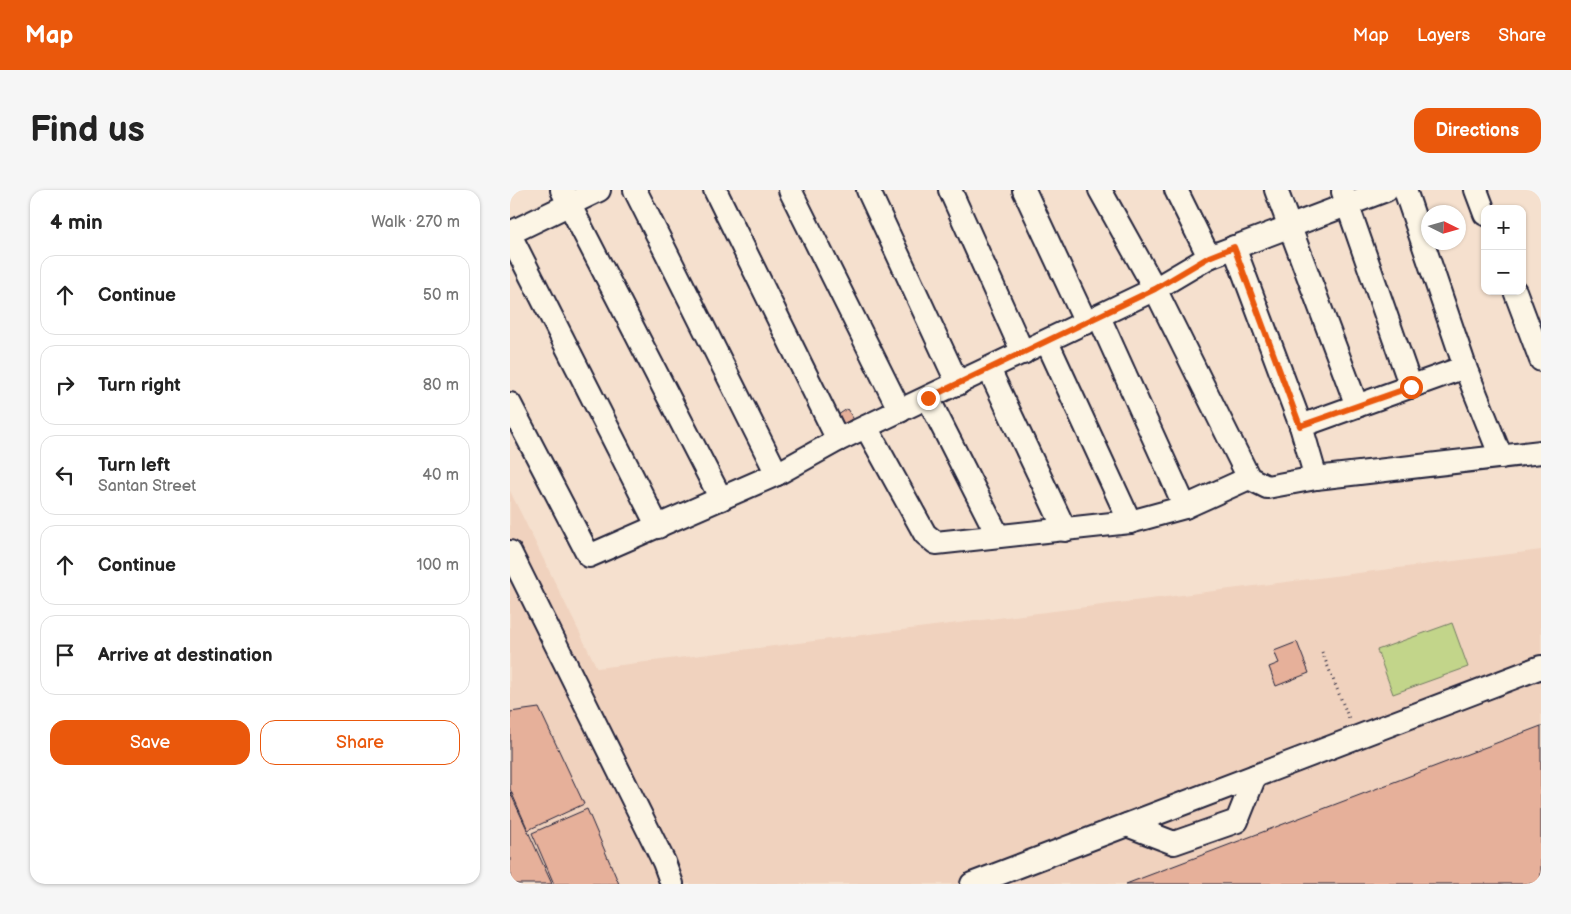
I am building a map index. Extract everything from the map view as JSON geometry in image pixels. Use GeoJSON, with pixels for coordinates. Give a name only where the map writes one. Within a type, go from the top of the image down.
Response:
{"type":"FeatureCollection","features":[{"type":"Feature","properties":{"kind":"street"},"geometry":{"type":"LineString","coordinates":[[599,190],[566,198],[510,234],[658,527]]}},
{"type":"Feature","properties":{"kind":"street"},"geometry":{"type":"LineString","coordinates":[[635,190],[777,474]]}},
{"type":"Feature","properties":{"kind":"street"},"geometry":{"type":"LineString","coordinates":[[715,190],[838,440]]}},
{"type":"Feature","properties":{"kind":"street"},"geometry":{"type":"LineString","coordinates":[[790,190],[900,411]]}},
{"type":"Feature","properties":{"kind":"street"},"geometry":{"type":"LineString","coordinates":[[868,190],[958,384]]}},
{"type":"Feature","properties":{"kind":"street"},"geometry":{"type":"LineString","coordinates":[[950,190],[1023,353]]}},
{"type":"Feature","properties":{"kind":"street"},"geometry":{"type":"LineString","coordinates":[[1024,190],[1092,320],[1185,508]]}},
{"type":"Feature","properties":{"kind":"street"},"geometry":{"type":"LineString","coordinates":[[1100,190],[1155,289],[1249,478],[1267,487],[1316,478],[1541,452]]}},
{"type":"Feature","properties":{"kind":"street"},"geometry":{"type":"LineString","coordinates":[[1176,190],[1209,257]]}},
{"type":"Feature","properties":{"kind":"street"},"geometry":{"type":"LineString","coordinates":[[1276,190],[1357,406]]}},
{"type":"Feature","properties":{"kind":"street"},"geometry":{"type":"LineString","coordinates":[[510,404],[589,556],[777,474],[838,440],[1155,289],[1209,257],[1290,226],[1345,197],[1386,190]]}},
{"type":"Feature","properties":{"kind":"street"},"geometry":{"type":"LineString","coordinates":[[1405,190],[1464,368],[1501,457]]}},
{"type":"Feature","properties":{"kind":"street"},"geometry":{"type":"LineString","coordinates":[[1476,190],[1482,205]]}},
{"type":"Feature","properties":{"kind":"street"},"geometry":{"type":"LineString","coordinates":[[1345,197],[1411,387]]}},
{"type":"Feature","properties":{"kind":"street"},"geometry":{"type":"LineString","coordinates":[[566,198],[721,499]]}},
{"type":"Feature","properties":{"kind":"street"},"geometry":{"type":"LineString","coordinates":[[1234,247],[1300,426],[1316,478]]}},
{"type":"Feature","properties":{"kind":"street"},"geometry":{"type":"LineString","coordinates":[[1517,295],[1541,360]]}},
{"type":"Feature","properties":{"kind":"street"},"geometry":{"type":"LineString","coordinates":[[1047,342],[1130,522]]}},
{"type":"Feature","properties":{"kind":"street"},"geometry":{"type":"LineString","coordinates":[[1300,426],[1464,368]]}},
{"type":"Feature","properties":{"kind":"street"},"geometry":{"type":"LineString","coordinates":[[989,369],[1065,530]]}},
{"type":"Feature","properties":{"kind":"street"},"geometry":{"type":"LineString","coordinates":[[928,398],[998,536]]}},
{"type":"Feature","properties":{"kind":"street"},"geometry":{"type":"LineString","coordinates":[[866,427],[925,534],[936,543],[1130,522],[1185,508],[1249,478]]}},
{"type":"Feature","properties":{"kind":"street"},"geometry":{"type":"LineString","coordinates":[[510,552],[664,862],[672,884]]}},
{"type":"Feature","properties":{"kind":"street"},"geometry":{"type":"LineString","coordinates":[[972,884],[1541,667]]}},
{"type":"Feature","properties":{"kind":"street"},"geometry":{"type":"LineString","coordinates":[[1127,825],[1174,843],[1237,821],[1255,776]]}},
{"type":"Feature","properties":{"kind":"path"},"geometry":{"type":"LineString","coordinates":[[1322,652],[1356,737]]}},
{"type":"Feature","properties":{"kind":"shaded area"},"geometry":{"type":"Polygon","coordinates":[[[510,491],[597,668],[1541,550],[1541,884],[510,884],[510,491]]]}},
{"type":"Feature","properties":{"kind":"green space"},"geometry":{"type":"Polygon","coordinates":[[[1452,623],[1468,667],[1393,694],[1377,650],[1452,623]]]}},
{"type":"Feature","properties":{"kind":"building"},"geometry":{"type":"Polygon","coordinates":[[[847,409],[853,418],[844,424],[838,415],[847,409]]]}},
{"type":"Feature","properties":{"kind":"building"},"geometry":{"type":"Polygon","coordinates":[[[1297,642],[1309,673],[1276,686],[1269,667],[1279,663],[1274,651],[1297,642]]]}},
{"type":"Feature","properties":{"kind":"building"},"geometry":{"type":"Polygon","coordinates":[[[539,708],[584,804],[528,830],[510,789],[510,712],[539,708]]]}},
{"type":"Feature","properties":{"kind":"building"},"geometry":{"type":"Polygon","coordinates":[[[1541,726],[1541,884],[1126,884],[1541,726]]]}},
{"type":"Feature","properties":{"kind":"building"},"geometry":{"type":"Polygon","coordinates":[[[510,792],[552,884],[510,884],[510,792]]]}},
{"type":"Feature","properties":{"kind":"building"},"geometry":{"type":"Polygon","coordinates":[[[587,809],[619,884],[554,884],[532,833],[587,809]]]}},
{"type":"Feature","properties":{"kind":"route"},"geometry":{"type":"LineString","coordinates":[[928,398],[1155,289],[1209,257],[1234,247],[1300,426],[1411,387]]}}]}
